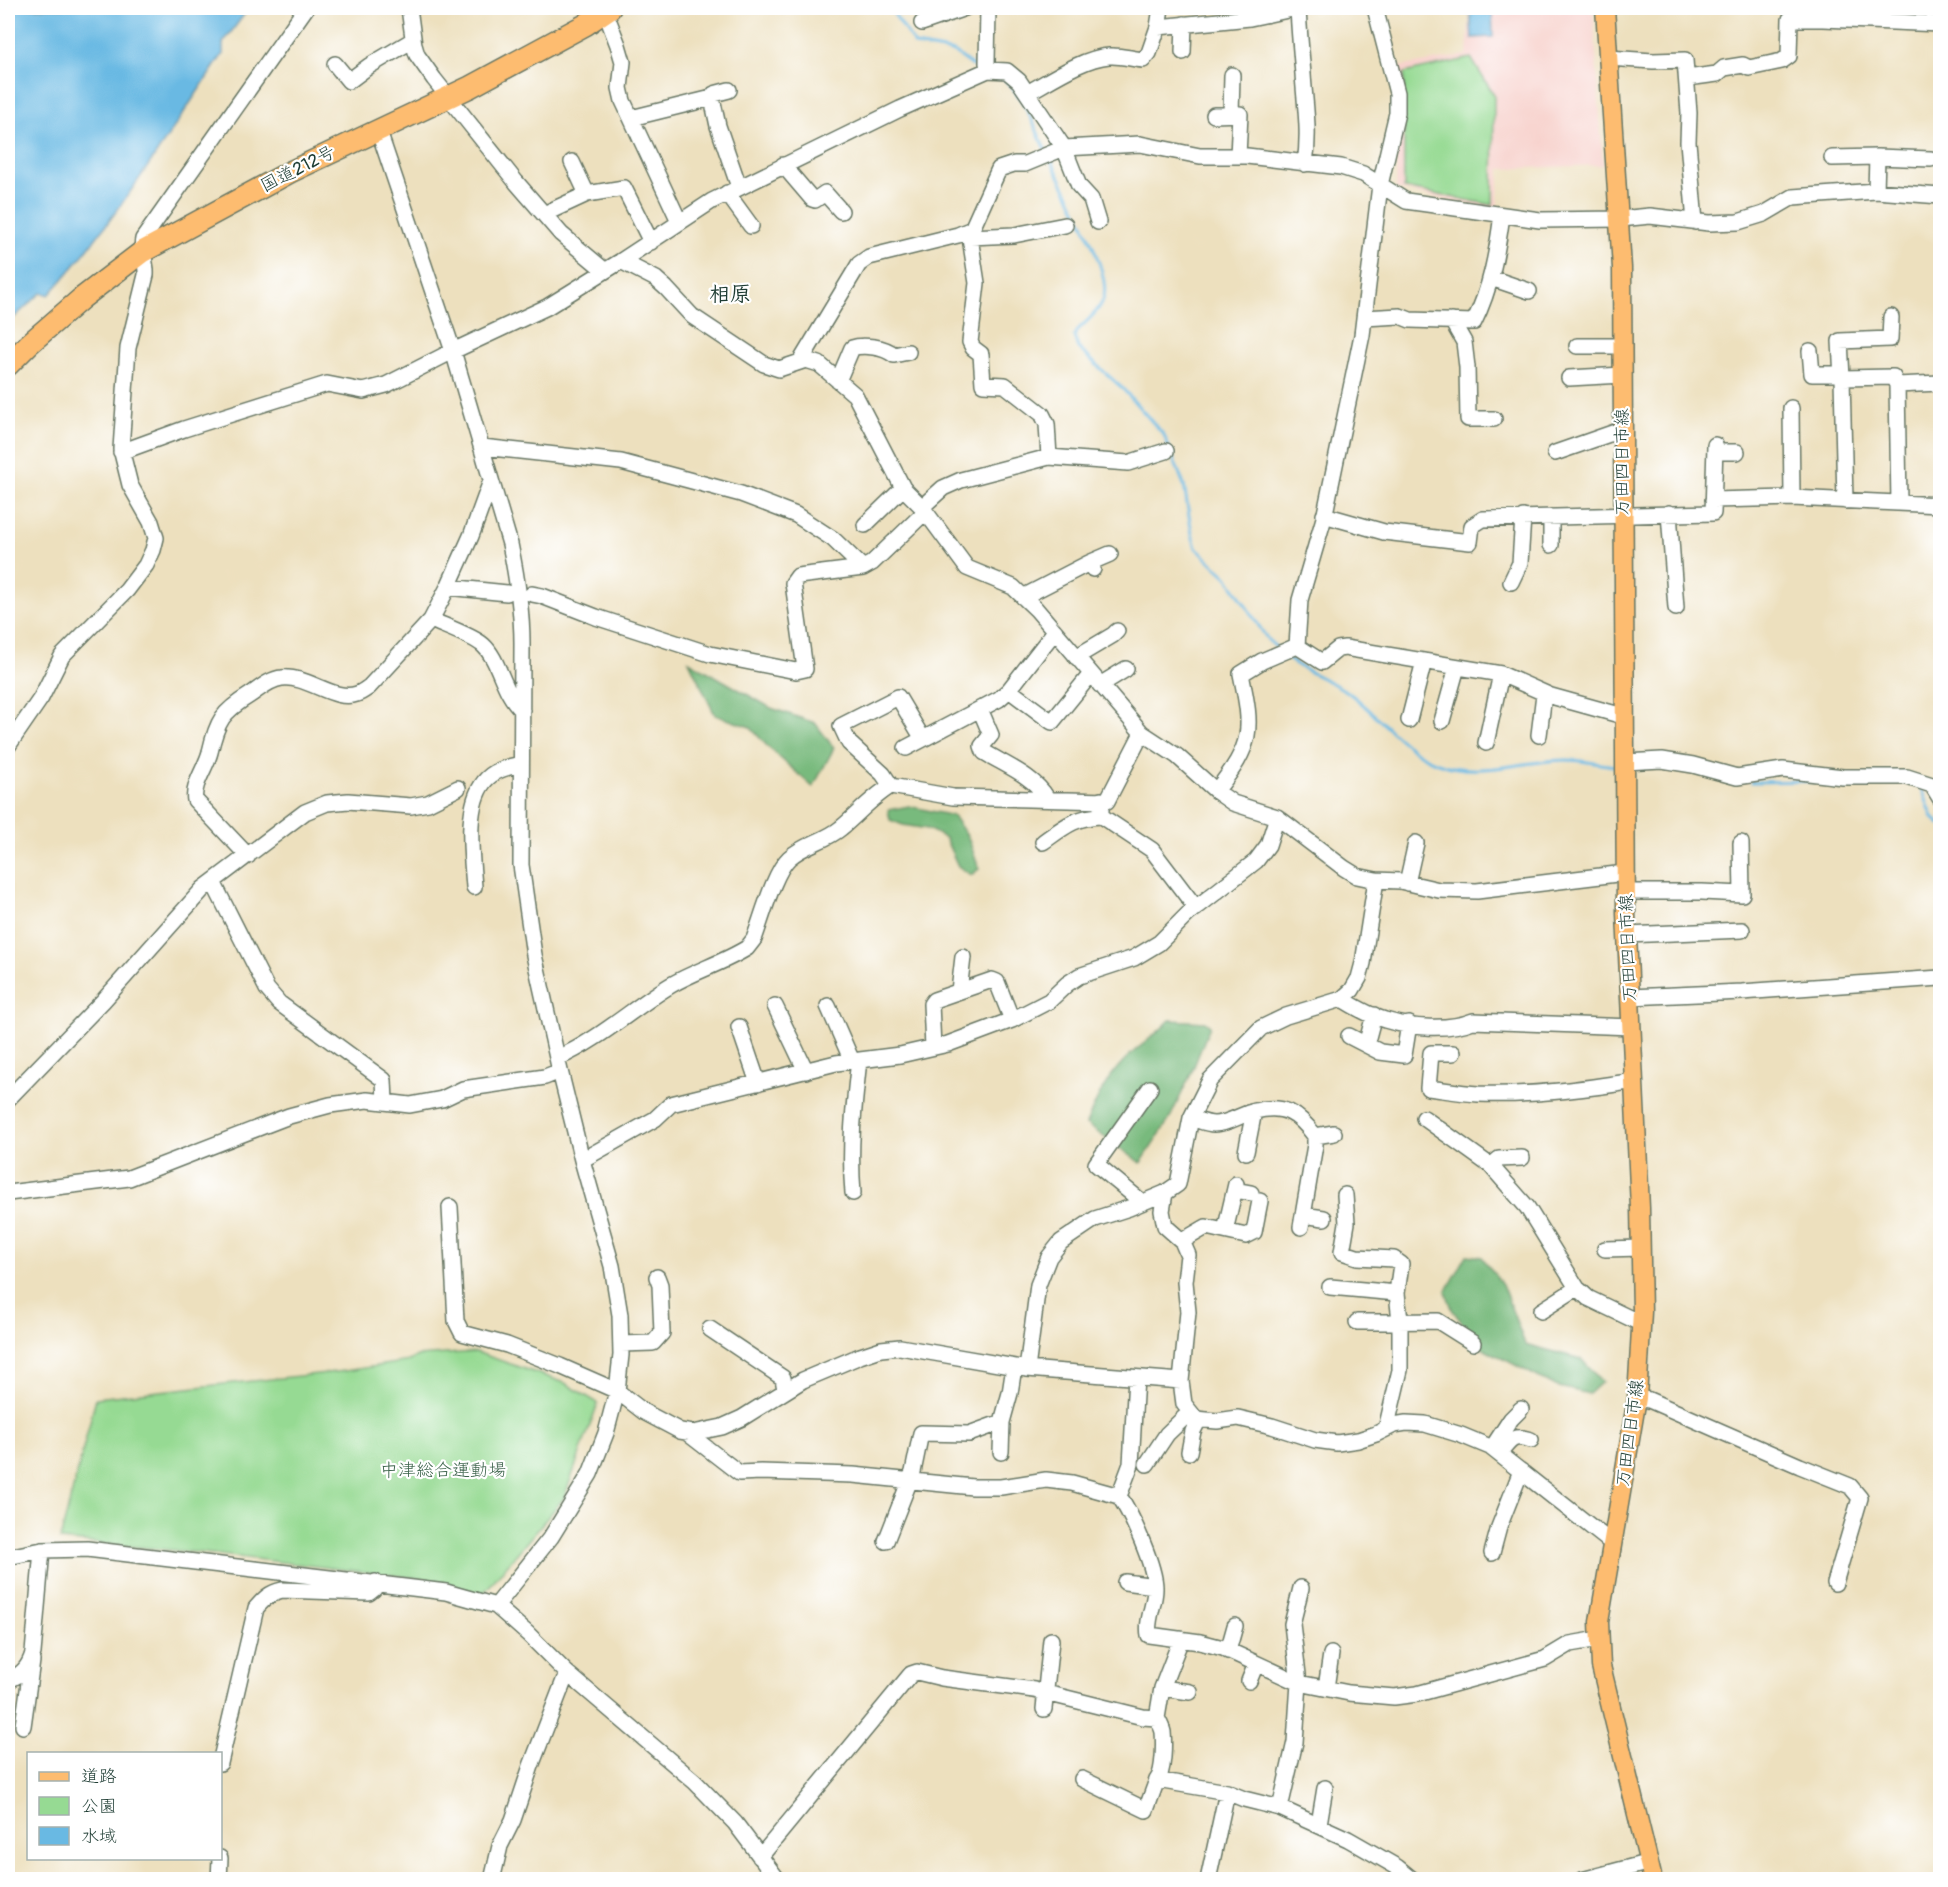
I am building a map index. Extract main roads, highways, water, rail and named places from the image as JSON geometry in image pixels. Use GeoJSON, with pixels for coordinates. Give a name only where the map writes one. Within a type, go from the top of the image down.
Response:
{"type":"FeatureCollection","features":[{"type":"Feature","properties":{"kind":"highway","name":"国道212号"},"geometry":{"type":"LineString","coordinates":[[8,366],[29,344],[82,298],[142,252],[290,172],[449,97],[540,50],[585,25],[607,9]]}},
{"type":"Feature","properties":{"kind":"main road","name":"万田四日市線"},"geometry":{"type":"LineString","coordinates":[[1605,8],[1620,219],[1623,346],[1621,429],[1625,873],[1635,1081],[1642,1324],[1637,1398],[1599,1622],[1599,1639],[1601,1666],[1652,1871]]}},
{"type":"Feature","properties":{"kind":"water"},"geometry":{"type":"Polygon","coordinates":[[[15,8],[249,8],[223,43],[223,54],[97,238],[49,295],[41,293],[8,323],[8,13],[15,8]]]}},
{"type":"Feature","properties":{"kind":"water"},"geometry":{"type":"Polygon","coordinates":[[[1470,8],[1492,8],[1493,37],[1472,38],[1470,8]]]}},
{"type":"Feature","properties":{"kind":"waterway"},"geometry":{"type":"LineString","coordinates":[[890,8],[915,45],[954,52],[973,66]]}},
{"type":"Feature","properties":{"kind":"waterway"},"geometry":{"type":"LineString","coordinates":[[1002,77],[1022,101],[1045,149]]}},
{"type":"Feature","properties":{"kind":"waterway"},"geometry":{"type":"LineString","coordinates":[[1050,158],[1093,247],[1104,283],[1104,296],[1100,306],[1074,336],[1078,348],[1122,388],[1164,435],[1184,485],[1196,548],[1228,578],[1268,640],[1277,648]]}},
{"type":"Feature","properties":{"kind":"waterway"},"geometry":{"type":"LineString","coordinates":[[1286,657],[1345,690],[1402,741],[1435,762],[1467,769],[1499,768],[1563,760],[1618,766]]}},
{"type":"Feature","properties":{"kind":"waterway"},"geometry":{"type":"LineString","coordinates":[[1751,782],[1820,781]]}},
{"type":"Feature","properties":{"kind":"waterway"},"geometry":{"type":"LineString","coordinates":[[1922,789],[1933,818],[1940,824]]}},
{"type":"Feature","properties":{"kind":"district","name":"相原"},"geometry":{"type":"Point","coordinates":[730,294]}},
{"type":"Feature","properties":{"kind":"park label","name":"中津総合運動場"},"geometry":{"type":"Point","coordinates":[443,1470]}}]}
